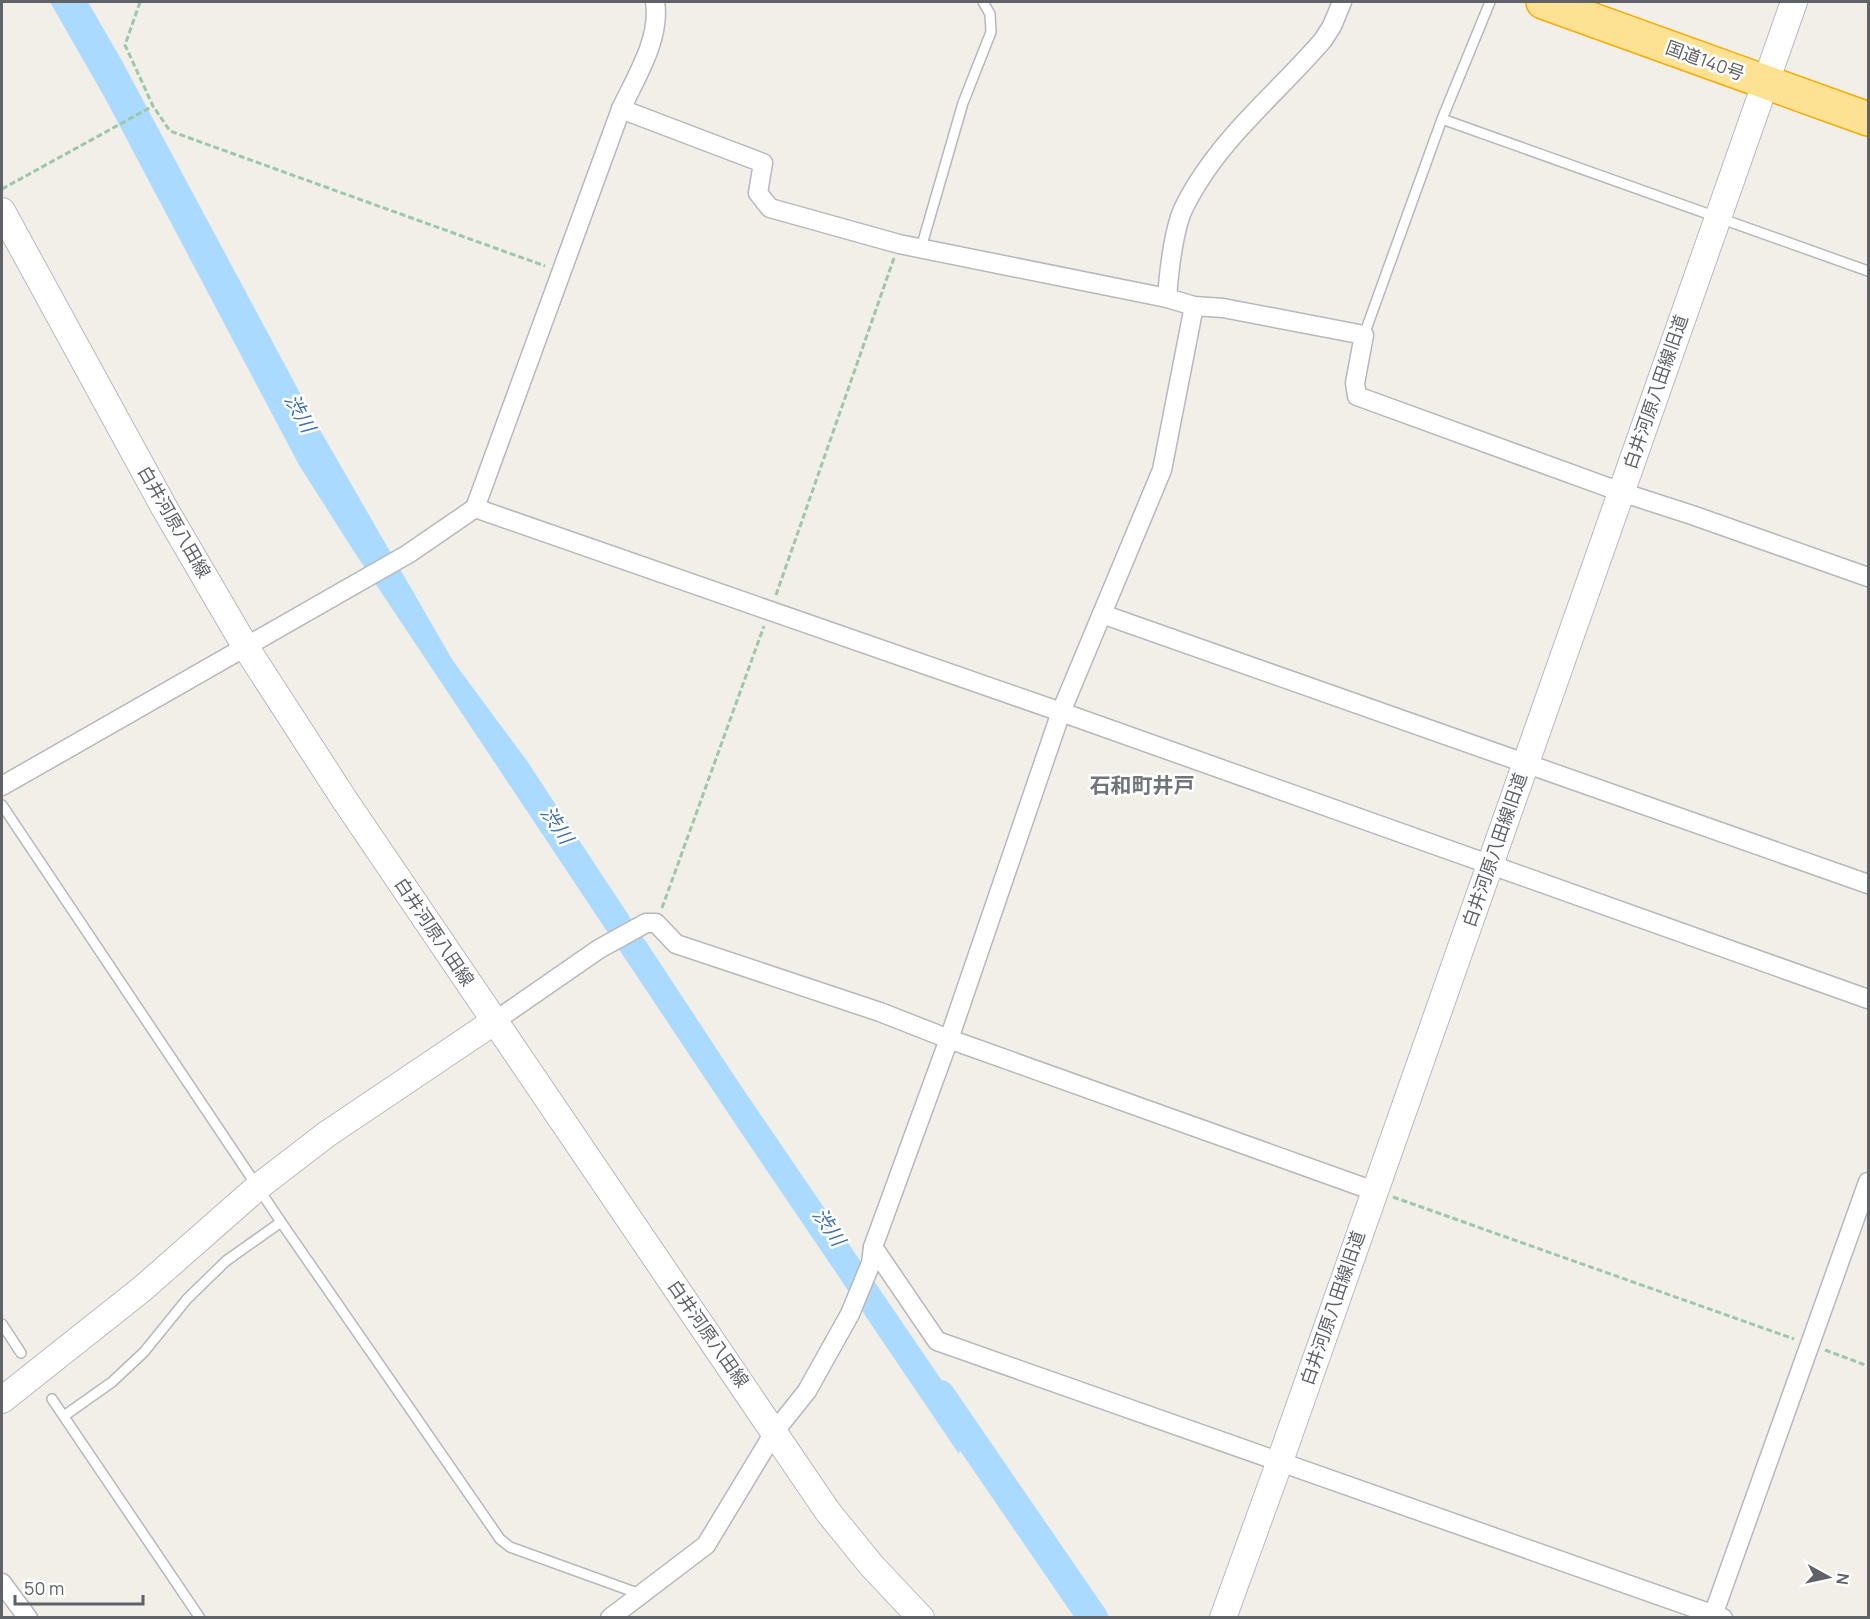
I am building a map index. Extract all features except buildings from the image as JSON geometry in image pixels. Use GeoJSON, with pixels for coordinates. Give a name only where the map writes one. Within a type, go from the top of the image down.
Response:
{"type":"FeatureCollection","features":[{"type":"Feature","properties":{"kind":"highway","name":"国道140号"},"geometry":{"type":"LineString","coordinates":[[1543,2],[1869,119]]}},
{"type":"Feature","properties":{"kind":"street"},"geometry":{"type":"LineString","coordinates":[[2,786],[408,554],[475,508],[621,110],[648,51],[654,23],[655,2]]}},
{"type":"Feature","properties":{"kind":"street"},"geometry":{"type":"LineString","coordinates":[[1167,298],[1168,274],[1180,217],[1188,198],[1232,137],[1323,40],[1342,2]]}},
{"type":"Feature","properties":{"kind":"street","name":"白井河原八田線旧道"},"geometry":{"type":"LineString","coordinates":[[1223,1617],[1794,2]]}},
{"type":"Feature","properties":{"kind":"street"},"geometry":{"type":"LineString","coordinates":[[621,110],[763,163],[758,193],[770,208],[899,244],[1167,298],[1194,306],[1223,308],[1364,335],[1355,382],[1357,396],[1621,492],[1692,514],[1869,577]]}},
{"type":"Feature","properties":{"kind":"street","name":"白井河原八田線"},"geometry":{"type":"LineString","coordinates":[[2,210],[165,509],[245,646],[344,799],[828,1512],[911,1611]]}},
{"type":"Feature","properties":{"kind":"street"},"geometry":{"type":"LineString","coordinates":[[610,1617],[706,1545],[774,1431],[807,1391],[850,1314],[949,1039],[1061,712],[1162,470],[1194,306]]}},
{"type":"Feature","properties":{"kind":"street"},"geometry":{"type":"LineString","coordinates":[[475,508],[1061,712],[1869,999]]}},
{"type":"Feature","properties":{"kind":"street"},"geometry":{"type":"LineString","coordinates":[[1102,614],[1869,884]]}},
{"type":"Feature","properties":{"kind":"street"},"geometry":{"type":"LineString","coordinates":[[2,1400],[142,1289],[258,1187],[327,1134],[600,949],[651,923],[676,944],[880,1012],[949,1039],[1374,1191]]}},
{"type":"Feature","properties":{"kind":"street"},"geometry":{"type":"LineString","coordinates":[[872,1255],[937,1341],[1716,1616],[1809,1344],[1869,1182]]}},
{"type":"Feature","properties":{"kind":"street"},"geometry":{"type":"LineString","coordinates":[[2,1583],[28,1617]]}},
{"type":"Feature","properties":{"kind":"lane"},"geometry":{"type":"LineString","coordinates":[[921,248],[963,103],[991,32],[990,14],[983,2]]}},
{"type":"Feature","properties":{"kind":"lane"},"geometry":{"type":"LineString","coordinates":[[1364,335],[1442,119],[1490,2]]}},
{"type":"Feature","properties":{"kind":"lane"},"geometry":{"type":"LineString","coordinates":[[1442,119],[1869,271]]}},
{"type":"Feature","properties":{"kind":"lane"},"geometry":{"type":"LineString","coordinates":[[2,806],[281,1222],[500,1539],[510,1547],[640,1594]]}},
{"type":"Feature","properties":{"kind":"lane"},"geometry":{"type":"LineString","coordinates":[[64,1416],[112,1382],[144,1352],[187,1299],[226,1261],[281,1222]]}},
{"type":"Feature","properties":{"kind":"lane"},"geometry":{"type":"LineString","coordinates":[[2,1324],[21,1353]]}},
{"type":"Feature","properties":{"kind":"lane"},"geometry":{"type":"LineString","coordinates":[[52,1399],[200,1617]]}},
{"type":"Feature","properties":{"kind":"path"},"geometry":{"type":"LineString","coordinates":[[140,2],[125,45],[152,107],[170,131],[561,272]]}},
{"type":"Feature","properties":{"kind":"path"},"geometry":{"type":"LineString","coordinates":[[2,189],[152,107]]}},
{"type":"Feature","properties":{"kind":"path"},"geometry":{"type":"LineString","coordinates":[[651,923],[770,611],[899,244]]}},
{"type":"Feature","properties":{"kind":"path"},"geometry":{"type":"LineString","coordinates":[[1374,1191],[1869,1366]]}},
{"type":"Feature","properties":{"kind":"water"},"geometry":{"type":"Polygon","coordinates":[[[50,2],[88,2],[122,61],[316,423],[453,661],[527,761],[739,1083],[966,1416],[959,1454],[738,1128],[353,550],[299,465],[105,98],[50,2]]]}},
{"type":"Feature","properties":{"kind":"waterway","name":"渋川"},"geometry":{"type":"LineString","coordinates":[[940,1395],[1093,1618]]}},
{"type":"Feature","properties":{"kind":"district","name":"石和町井戸"},"geometry":{"type":"Point","coordinates":[1142,786]}}]}
